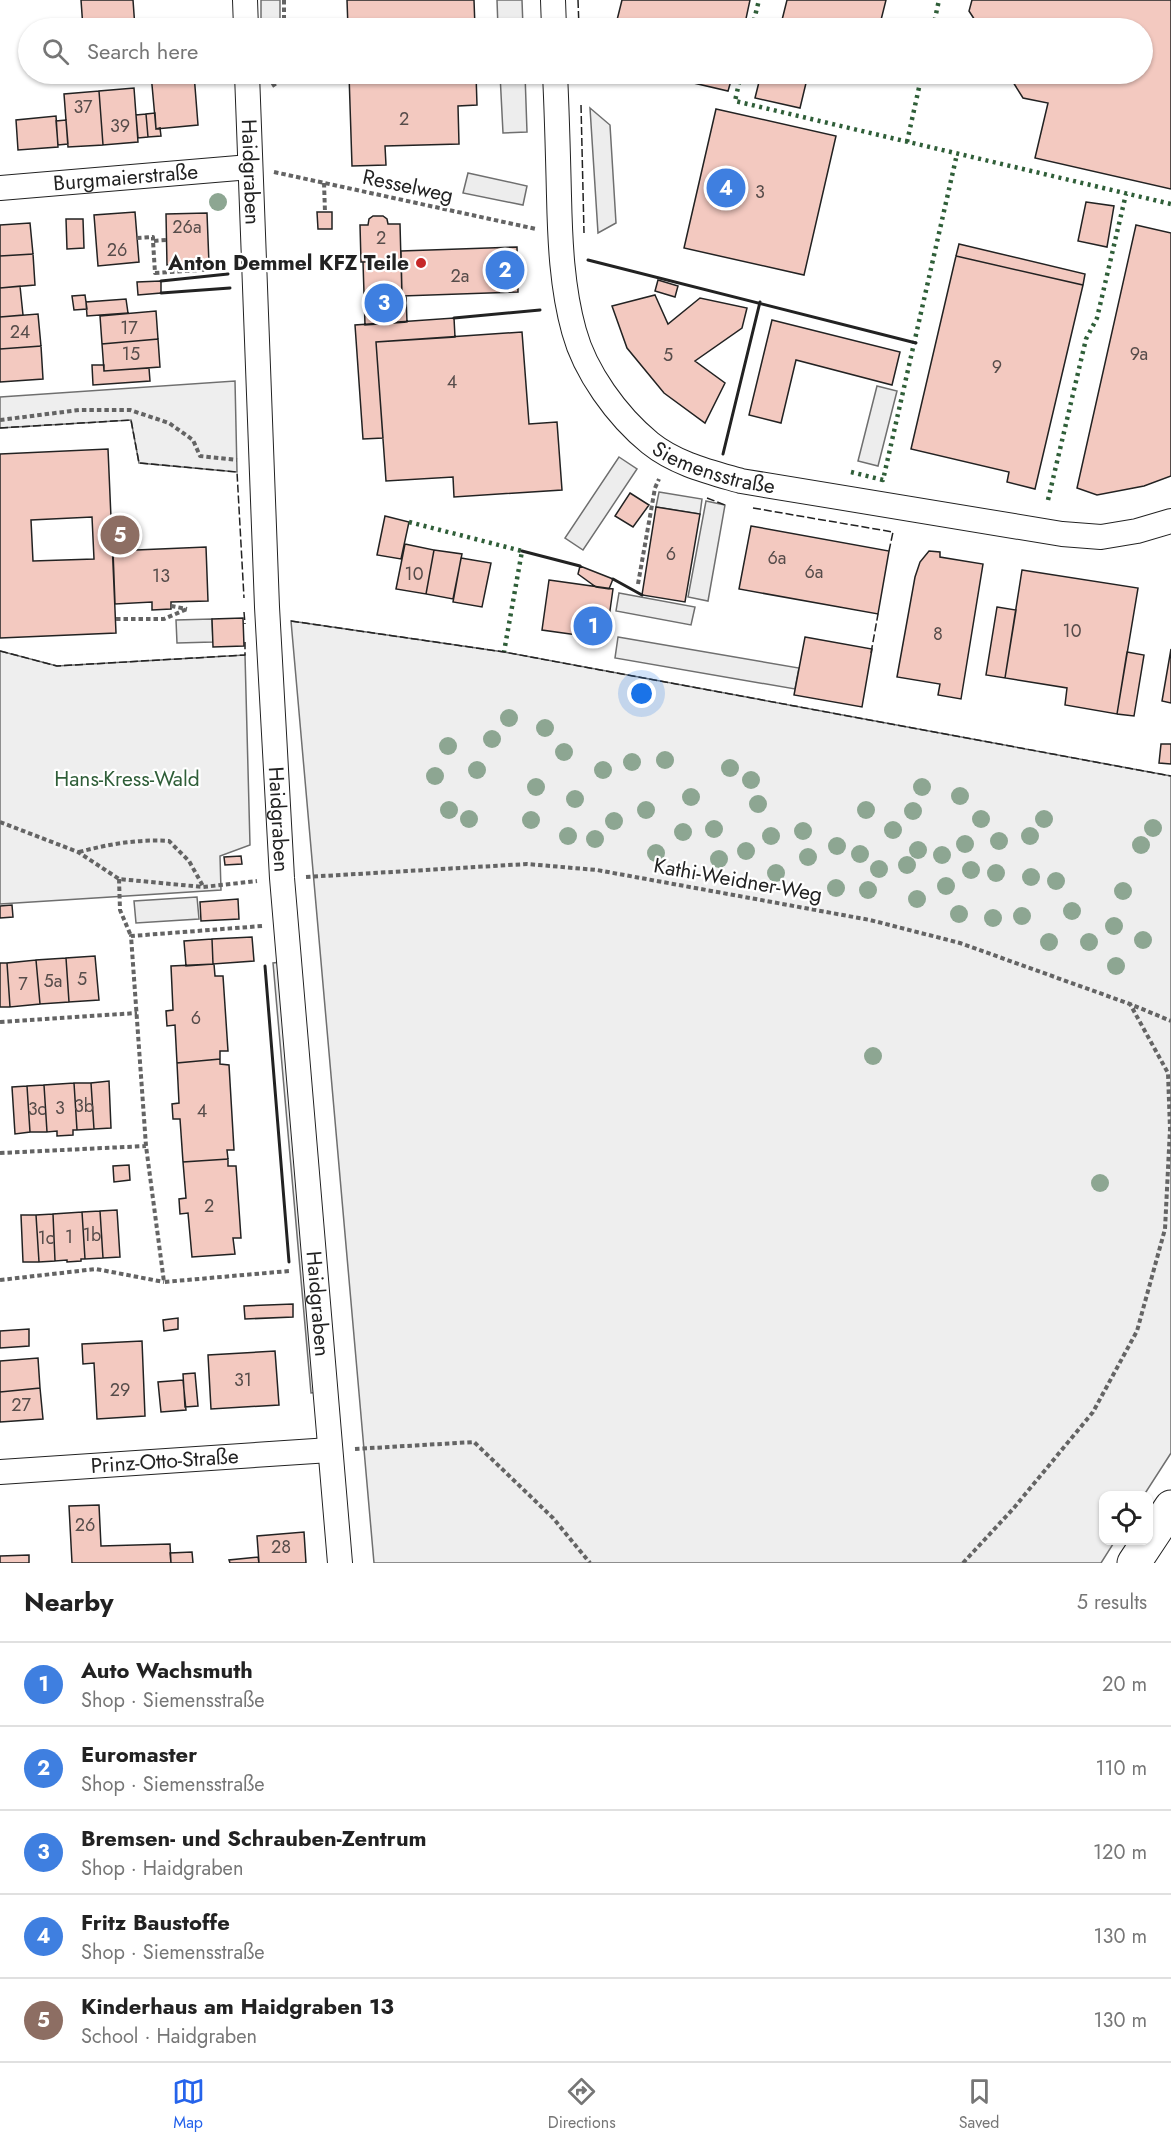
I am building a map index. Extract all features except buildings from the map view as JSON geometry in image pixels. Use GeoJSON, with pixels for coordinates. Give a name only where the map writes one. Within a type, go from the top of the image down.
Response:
{"type":"FeatureCollection","features":[{"type":"Feature","properties":{"kind":"main road"},"geometry":{"type":"LineString","coordinates":[[1134,1563],[1171,1507]]}},
{"type":"Feature","properties":{"kind":"street"},"geometry":{"type":"LineString","coordinates":[[245,0],[246,18]]}},
{"type":"Feature","properties":{"kind":"street"},"geometry":{"type":"LineString","coordinates":[[553,0],[554,18]]}},
{"type":"Feature","properties":{"kind":"street","name":"Haidgraben"},"geometry":{"type":"LineString","coordinates":[[247,84],[267,607],[282,878],[340,1563]]}},
{"type":"Feature","properties":{"kind":"street","name":"Siemensstraße"},"geometry":{"type":"LineString","coordinates":[[555,84],[560,234],[568,305],[574,333],[588,365],[606,394],[629,423],[651,444],[692,467],[741,481],[1062,534],[1101,537],[1137,531],[1171,521]]}},
{"type":"Feature","properties":{"kind":"street","name":"Burgmaierstraße"},"geometry":{"type":"LineString","coordinates":[[0,188],[250,167]]}},
{"type":"Feature","properties":{"kind":"street","name":"Prinz-Otto-Straße"},"geometry":{"type":"LineString","coordinates":[[0,1472],[330,1450]]}},
{"type":"Feature","properties":{"kind":"path"},"geometry":{"type":"LineString","coordinates":[[284,0],[284,18]]}},
{"type":"Feature","properties":{"kind":"path","name":"Resselweg"},"geometry":{"type":"LineString","coordinates":[[250,167],[560,234]]}},
{"type":"Feature","properties":{"kind":"path"},"geometry":{"type":"LineString","coordinates":[[324,183],[325,212]]}},
{"type":"Feature","properties":{"kind":"path"},"geometry":{"type":"LineString","coordinates":[[137,238],[153,237],[155,273],[228,268]]}},
{"type":"Feature","properties":{"kind":"path"},"geometry":{"type":"LineString","coordinates":[[153,241],[166,240]]}},
{"type":"Feature","properties":{"kind":"path"},"geometry":{"type":"LineString","coordinates":[[0,420],[79,410],[130,410],[169,423],[193,440],[200,456],[261,462]]}},
{"type":"Feature","properties":{"kind":"path"},"geometry":{"type":"LineString","coordinates":[[638,584],[655,488],[671,455]]}},
{"type":"Feature","properties":{"kind":"path"},"geometry":{"type":"LineString","coordinates":[[116,619],[164,619],[187,609],[171,606]]}},
{"type":"Feature","properties":{"kind":"path"},"geometry":{"type":"LineString","coordinates":[[0,822],[78,852],[119,879],[120,910],[131,936],[146,1146],[164,1282]]}},
{"type":"Feature","properties":{"kind":"path"},"geometry":{"type":"LineString","coordinates":[[78,852],[104,845],[169,840],[189,861],[203,886]]}},
{"type":"Feature","properties":{"kind":"path","name":"Kathi-Weidner-Weg"},"geometry":{"type":"LineString","coordinates":[[119,879],[203,886],[282,878],[527,864],[597,870],[870,920],[960,944],[1130,1004],[1171,1022]]}},
{"type":"Feature","properties":{"kind":"path"},"geometry":{"type":"LineString","coordinates":[[131,936],[286,924]]}},
{"type":"Feature","properties":{"kind":"path"},"geometry":{"type":"LineString","coordinates":[[963,1563],[1013,1509],[1094,1412],[1137,1331],[1165,1229],[1170,1129],[1169,1072],[1130,1004]]}},
{"type":"Feature","properties":{"kind":"path"},"geometry":{"type":"LineString","coordinates":[[0,1022],[137,1013]]}},
{"type":"Feature","properties":{"kind":"path"},"geometry":{"type":"LineString","coordinates":[[0,1153],[146,1146]]}},
{"type":"Feature","properties":{"kind":"path"},"geometry":{"type":"LineString","coordinates":[[0,1280],[96,1269],[164,1282],[315,1269]]}},
{"type":"Feature","properties":{"kind":"path"},"geometry":{"type":"LineString","coordinates":[[330,1450],[474,1442],[553,1518],[590,1563]]}},
{"type":"Feature","properties":{"kind":"green space"},"geometry":{"type":"Polygon","coordinates":[[[235,381],[237,472],[139,463],[131,420],[0,428],[0,397],[235,381]]]}},
{"type":"Feature","properties":{"kind":"green space"},"geometry":{"type":"Polygon","coordinates":[[[291,621],[504,652],[1171,776],[1171,1453],[1147,1491],[1099,1491],[1099,1545],[1112,1545],[1101,1563],[374,1563],[291,621]]]}},
{"type":"Feature","properties":{"kind":"green space","name":"Hans-Kress-Wald"},"geometry":{"type":"Polygon","coordinates":[[[0,651],[57,666],[245,655],[250,845],[220,856],[221,890],[0,904],[0,651]]]}},
{"type":"Feature","properties":{"kind":"shaded area"},"geometry":{"type":"Polygon","coordinates":[[[261,0],[280,0],[280,18],[261,18],[261,0]]]}},
{"type":"Feature","properties":{"kind":"shaded area"},"geometry":{"type":"Polygon","coordinates":[[[497,0],[522,0],[523,18],[498,18],[497,0]]]}},
{"type":"Feature","properties":{"kind":"shaded area"},"geometry":{"type":"Polygon","coordinates":[[[501,84],[525,84],[527,132],[503,133],[501,84]]]}},
{"type":"Feature","properties":{"kind":"shaded area"},"geometry":{"type":"Polygon","coordinates":[[[590,108],[610,125],[616,223],[598,233],[590,108]]]}},
{"type":"Feature","properties":{"kind":"shaded area"},"geometry":{"type":"Polygon","coordinates":[[[468,173],[527,186],[523,205],[463,193],[468,173]]]}},
{"type":"Feature","properties":{"kind":"shaded area"},"geometry":{"type":"Polygon","coordinates":[[[877,386],[897,391],[878,466],[858,461],[877,386]]]}},
{"type":"Feature","properties":{"kind":"shaded area"},"geometry":{"type":"Polygon","coordinates":[[[619,457],[637,469],[583,550],[565,538],[619,457]]]}},
{"type":"Feature","properties":{"kind":"shaded area"},"geometry":{"type":"Polygon","coordinates":[[[659,492],[702,499],[700,514],[656,507],[659,492]]]}},
{"type":"Feature","properties":{"kind":"shaded area"},"geometry":{"type":"Polygon","coordinates":[[[706,501],[725,505],[708,601],[688,597],[706,501]]]}},
{"type":"Feature","properties":{"kind":"shaded area"},"geometry":{"type":"Polygon","coordinates":[[[619,593],[695,607],[691,625],[616,611],[619,593]]]}},
{"type":"Feature","properties":{"kind":"shaded area"},"geometry":{"type":"Polygon","coordinates":[[[212,619],[213,642],[177,643],[176,620],[212,619]]]}},
{"type":"Feature","properties":{"kind":"shaded area"},"geometry":{"type":"Polygon","coordinates":[[[618,637],[799,668],[795,689],[615,658],[618,637]]]}},
{"type":"Feature","properties":{"kind":"shaded area"},"geometry":{"type":"Polygon","coordinates":[[[197,897],[199,919],[136,923],[134,901],[197,897]]]}},
{"type":"Feature","properties":{"kind":"shaded area"},"geometry":{"type":"Polygon","coordinates":[[[281,962],[320,1392],[311,1393],[273,963],[281,962]]]}},
{"type":"Feature","properties":{"kind":"hedge"},"geometry":{"type":"LineString","coordinates":[[754,18],[759,0]]}},
{"type":"Feature","properties":{"kind":"hedge"},"geometry":{"type":"LineString","coordinates":[[935,18],[939,0]]}},
{"type":"Feature","properties":{"kind":"hedge"},"geometry":{"type":"LineString","coordinates":[[739,84],[735,101],[1171,204]]}},
{"type":"Feature","properties":{"kind":"hedge"},"geometry":{"type":"LineString","coordinates":[[907,142],[920,84]]}},
{"type":"Feature","properties":{"kind":"hedge"},"geometry":{"type":"LineString","coordinates":[[851,472],[883,480],[957,154]]}},
{"type":"Feature","properties":{"kind":"hedge"},"geometry":{"type":"LineString","coordinates":[[1048,500],[1086,339],[1097,318],[1126,194]]}},
{"type":"Feature","properties":{"kind":"hedge"},"geometry":{"type":"LineString","coordinates":[[409,522],[522,551],[504,652]]}},
{"type":"Feature","properties":{"kind":"fence"},"geometry":{"type":"LineString","coordinates":[[578,0],[579,18]]}},
{"type":"Feature","properties":{"kind":"fence"},"geometry":{"type":"LineString","coordinates":[[581,105],[584,233]]}},
{"type":"Feature","properties":{"kind":"fence"},"geometry":{"type":"LineString","coordinates":[[0,428],[131,420],[139,463],[237,472],[244,598]]}},
{"type":"Feature","properties":{"kind":"fence"},"geometry":{"type":"LineString","coordinates":[[707,498],[725,505]]}},
{"type":"Feature","properties":{"kind":"fence"},"geometry":{"type":"LineString","coordinates":[[753,508],[893,532],[889,551]]}},
{"type":"Feature","properties":{"kind":"fence"},"geometry":{"type":"LineString","coordinates":[[244,612],[245,624]]}},
{"type":"Feature","properties":{"kind":"fence"},"geometry":{"type":"LineString","coordinates":[[871,653],[878,614]]}},
{"type":"Feature","properties":{"kind":"fence"},"geometry":{"type":"LineString","coordinates":[[291,621],[504,652],[1171,776]]}},
{"type":"Feature","properties":{"kind":"fence"},"geometry":{"type":"LineString","coordinates":[[0,651],[57,666],[245,655],[245,642]]}},
{"type":"Feature","properties":{"kind":"wall"},"geometry":{"type":"LineString","coordinates":[[588,260],[916,343]]}},
{"type":"Feature","properties":{"kind":"wall"},"geometry":{"type":"LineString","coordinates":[[161,281],[228,274]]}},
{"type":"Feature","properties":{"kind":"wall"},"geometry":{"type":"LineString","coordinates":[[161,293],[230,288]]}},
{"type":"Feature","properties":{"kind":"wall"},"geometry":{"type":"LineString","coordinates":[[723,454],[760,302]]}},
{"type":"Feature","properties":{"kind":"wall"},"geometry":{"type":"LineString","coordinates":[[454,318],[540,310]]}},
{"type":"Feature","properties":{"kind":"wall"},"geometry":{"type":"LineString","coordinates":[[522,551],[580,566]]}},
{"type":"Feature","properties":{"kind":"wall"},"geometry":{"type":"LineString","coordinates":[[613,579],[642,595]]}},
{"type":"Feature","properties":{"kind":"wall"},"geometry":{"type":"LineString","coordinates":[[265,966],[289,1262]]}},
{"type":"Feature","properties":{"kind":"place","name":"Fritz Baustoffe"},"geometry":{"type":"Point","coordinates":[726,188]}},
{"type":"Feature","properties":{"kind":"place","name":"Anton Demmel KFZ Teile"},"geometry":{"type":"Point","coordinates":[421,263]}},
{"type":"Feature","properties":{"kind":"place","name":"Euromaster"},"geometry":{"type":"Point","coordinates":[505,270]}},
{"type":"Feature","properties":{"kind":"place","name":"Bremsen- und Schrauben-Zentrum"},"geometry":{"type":"Point","coordinates":[384,303]}},
{"type":"Feature","properties":{"kind":"place","name":"Kinderhaus am Haidgraben 13"},"geometry":{"type":"Point","coordinates":[120,535]}},
{"type":"Feature","properties":{"kind":"place","name":"Auto Wachsmuth"},"geometry":{"type":"Point","coordinates":[593,626]}}]}
